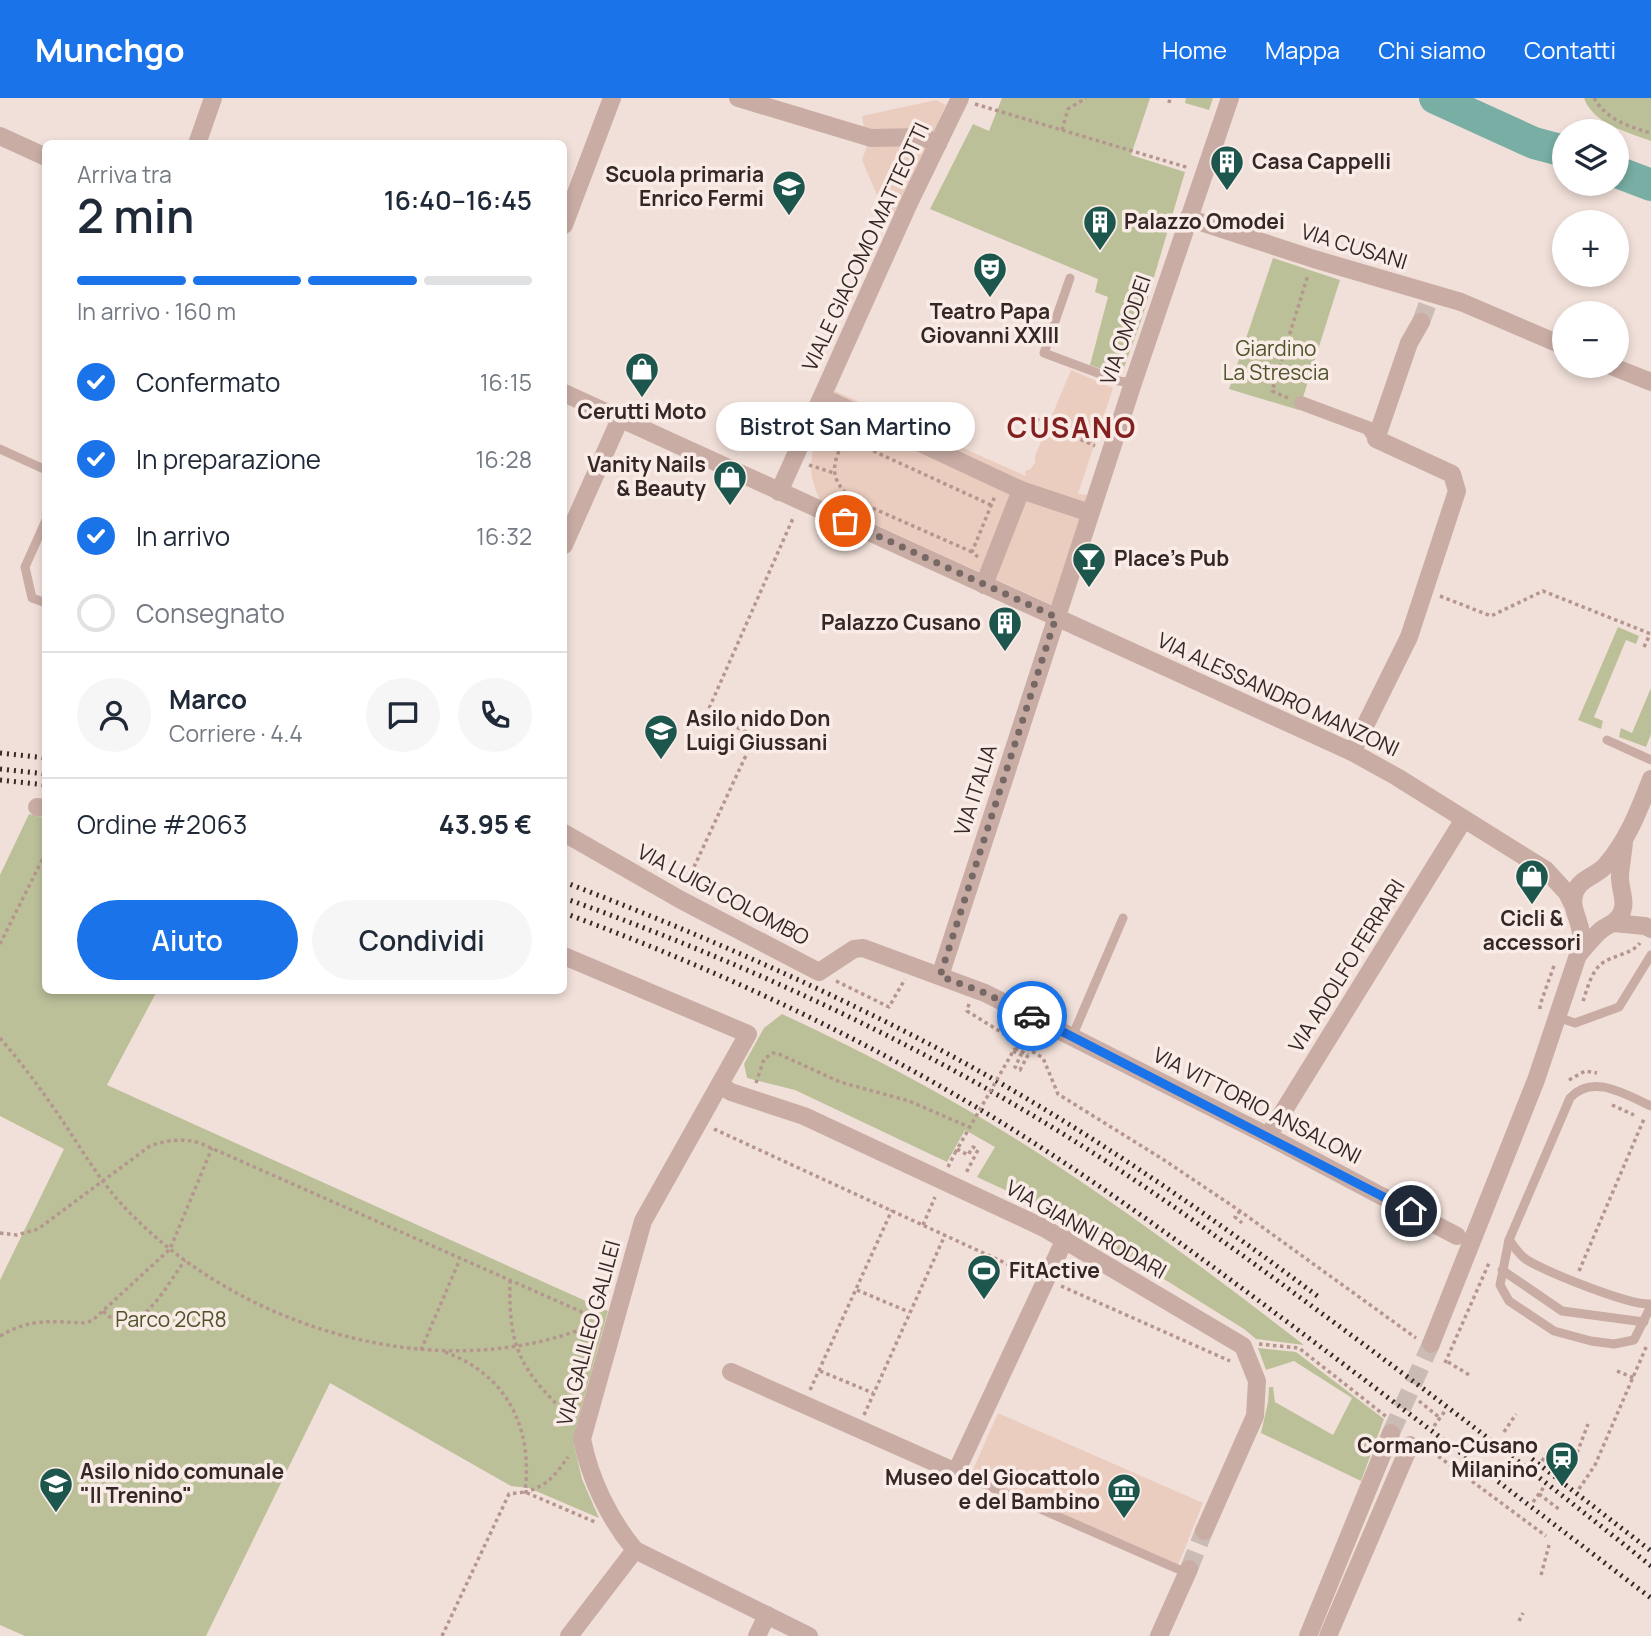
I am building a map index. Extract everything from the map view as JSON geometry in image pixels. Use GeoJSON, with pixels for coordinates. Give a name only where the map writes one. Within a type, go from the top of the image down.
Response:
{"type":"FeatureCollection","features":[{"type":"Feature","properties":{"kind":"street"},"geometry":{"type":"LineString","coordinates":[[198,140],[213,98]]}},
{"type":"Feature","properties":{"kind":"street"},"geometry":{"type":"LineString","coordinates":[[567,217],[612,98]]}},
{"type":"Feature","properties":{"kind":"street"},"geometry":{"type":"LineString","coordinates":[[738,98],[871,138],[923,137],[938,144]]}},
{"type":"Feature","properties":{"kind":"street","name":"VIA OMODEI"},"geometry":{"type":"LineString","coordinates":[[1056,617],[1230,98]]}},
{"type":"Feature","properties":{"kind":"street","name":"VIALE GIACOMO MATTEOTTI"},"geometry":{"type":"LineString","coordinates":[[779,492],[909,203],[960,99]]}},
{"type":"Feature","properties":{"kind":"street"},"geometry":{"type":"LineString","coordinates":[[0,136],[42,155]]}},
{"type":"Feature","properties":{"kind":"street","name":"VIA CUSANI"},"geometry":{"type":"LineString","coordinates":[[1188,218],[1429,297],[1466,305],[1552,341]]}},
{"type":"Feature","properties":{"kind":"street"},"geometry":{"type":"LineString","coordinates":[[1376,439],[1409,343],[1420,322]]}},
{"type":"Feature","properties":{"kind":"street"},"geometry":{"type":"LineString","coordinates":[[1629,373],[1651,382]]}},
{"type":"Feature","properties":{"kind":"street","name":"VIA ALESSANDRO MANZONI"},"geometry":{"type":"LineString","coordinates":[[567,394],[1352,752],[1546,870],[1567,893],[1575,910]]}},
{"type":"Feature","properties":{"kind":"street"},"geometry":{"type":"LineString","coordinates":[[822,397],[1021,490],[1090,513]]}},
{"type":"Feature","properties":{"kind":"street"},"geometry":{"type":"LineString","coordinates":[[1301,403],[1368,428],[1376,439],[1452,474],[1457,491],[1409,637],[1352,752]]}},
{"type":"Feature","properties":{"kind":"street"},"geometry":{"type":"LineString","coordinates":[[567,538],[620,419]]}},
{"type":"Feature","properties":{"kind":"street"},"geometry":{"type":"LineString","coordinates":[[984,584],[1021,490]]}},
{"type":"Feature","properties":{"kind":"street","name":"VIA ITALIA"},"geometry":{"type":"LineString","coordinates":[[940,976],[1056,617]]}},
{"type":"Feature","properties":{"kind":"street"},"geometry":{"type":"LineString","coordinates":[[1423,1341],[1532,1092],[1578,956],[1582,937],[1573,895],[1577,887],[1605,867],[1624,842],[1651,779]]}},
{"type":"Feature","properties":{"kind":"street","name":"VIA ADOLFO FERRARI"},"geometry":{"type":"LineString","coordinates":[[1268,1136],[1464,819]]}},
{"type":"Feature","properties":{"kind":"street","name":"VIA LUIGI COLOMBO"},"geometry":{"type":"LineString","coordinates":[[567,835],[681,900],[819,972],[848,952],[859,948],[869,949],[940,976]]}},
{"type":"Feature","properties":{"kind":"street"},"geometry":{"type":"LineString","coordinates":[[1578,956],[1623,911],[1624,842]]}},
{"type":"Feature","properties":{"kind":"street","name":"VIA ALESSANDRO MANZONI"},"geometry":{"type":"LineString","coordinates":[[1546,870],[1591,877]]}},
{"type":"Feature","properties":{"kind":"street"},"geometry":{"type":"LineString","coordinates":[[1591,877],[1607,878],[1622,892],[1649,928]]}},
{"type":"Feature","properties":{"kind":"street"},"geometry":{"type":"LineString","coordinates":[[1575,910],[1584,923],[1594,927],[1608,925],[1649,928]]}},
{"type":"Feature","properties":{"kind":"street","name":"VIA GALILEO GALILEI"},"geometry":{"type":"LineString","coordinates":[[567,957],[748,1034],[643,1221],[610,1317],[583,1434],[587,1464],[618,1530],[635,1550]]}},
{"type":"Feature","properties":{"kind":"street","name":"VIA VITTORIO ANSALONI"},"geometry":{"type":"LineString","coordinates":[[940,976],[976,989],[1072,1037],[1457,1236]]}},
{"type":"Feature","properties":{"kind":"street","name":"VIA GIANNI RODARI"},"geometry":{"type":"LineString","coordinates":[[720,1085],[731,1092],[804,1116],[1065,1239],[1243,1346],[1257,1381],[1255,1416],[1204,1531]]}},
{"type":"Feature","properties":{"kind":"street"},"geometry":{"type":"LineString","coordinates":[[731,1372],[956,1472],[1065,1239]]}},
{"type":"Feature","properties":{"kind":"street"},"geometry":{"type":"LineString","coordinates":[[1308,1636],[1391,1433]]}},
{"type":"Feature","properties":{"kind":"street"},"geometry":{"type":"LineString","coordinates":[[1328,1636],[1410,1445]]}},
{"type":"Feature","properties":{"kind":"street"},"geometry":{"type":"LineString","coordinates":[[569,1636],[635,1550],[809,1636]]}},
{"type":"Feature","properties":{"kind":"street"},"geometry":{"type":"LineString","coordinates":[[1159,1636],[1188,1571]]}},
{"type":"Feature","properties":{"kind":"street"},"geometry":{"type":"LineString","coordinates":[[757,1636],[767,1615]]}},
{"type":"Feature","properties":{"kind":"lane"},"geometry":{"type":"LineString","coordinates":[[1070,278],[1044,353],[1119,382],[1133,383]]}},
{"type":"Feature","properties":{"kind":"lane"},"geometry":{"type":"LineString","coordinates":[[0,449],[42,468]]}},
{"type":"Feature","properties":{"kind":"lane"},"geometry":{"type":"LineString","coordinates":[[42,529],[25,567],[32,598],[42,602]]}},
{"type":"Feature","properties":{"kind":"lane"},"geometry":{"type":"LineString","coordinates":[[1607,740],[1651,760]]}},
{"type":"Feature","properties":{"kind":"lane"},"geometry":{"type":"LineString","coordinates":[[1072,1037],[1123,918]]}},
{"type":"Feature","properties":{"kind":"lane"},"geometry":{"type":"LineString","coordinates":[[1557,1017],[1574,1023],[1619,1007],[1651,955]]}},
{"type":"Feature","properties":{"kind":"lane"},"geometry":{"type":"LineString","coordinates":[[1509,1240],[1525,1259],[1574,1282],[1631,1302],[1651,1305],[1634,1339],[1614,1344],[1554,1331],[1509,1301],[1500,1285],[1509,1240],[1564,1110],[1574,1094],[1584,1087],[1601,1086],[1651,1106]]}},
{"type":"Feature","properties":{"kind":"lane"},"geometry":{"type":"LineString","coordinates":[[1502,1270],[1562,1311],[1644,1322]]}},
{"type":"Feature","properties":{"kind":"lane"},"geometry":{"type":"LineString","coordinates":[[956,1472],[1188,1571]]}},
{"type":"Feature","properties":{"kind":"path"},"geometry":{"type":"LineString","coordinates":[[1062,130],[1068,109],[1086,98]]}},
{"type":"Feature","properties":{"kind":"path"},"geometry":{"type":"LineString","coordinates":[[1594,98],[1601,110],[1619,122],[1651,134]]}},
{"type":"Feature","properties":{"kind":"path"},"geometry":{"type":"LineString","coordinates":[[960,99],[1205,173]]}},
{"type":"Feature","properties":{"kind":"path"},"geometry":{"type":"LineString","coordinates":[[1301,403],[1272,391],[1314,259]]}},
{"type":"Feature","properties":{"kind":"path"},"geometry":{"type":"LineString","coordinates":[[1036,419],[1110,452]]}},
{"type":"Feature","properties":{"kind":"path"},"geometry":{"type":"LineString","coordinates":[[991,505],[845,438],[836,456],[834,473],[839,488],[852,499],[972,552],[991,567]]}},
{"type":"Feature","properties":{"kind":"path"},"geometry":{"type":"LineString","coordinates":[[794,459],[834,473]]}},
{"type":"Feature","properties":{"kind":"path"},"geometry":{"type":"LineString","coordinates":[[972,552],[1002,481]]}},
{"type":"Feature","properties":{"kind":"path"},"geometry":{"type":"LineString","coordinates":[[679,878],[687,882],[755,736],[707,713],[801,502]]}},
{"type":"Feature","properties":{"kind":"path"},"geometry":{"type":"LineString","coordinates":[[1425,590],[1491,616],[1543,591],[1650,634],[1644,647]]}},
{"type":"Feature","properties":{"kind":"path"},"geometry":{"type":"LineString","coordinates":[[0,944],[42,860]]}},
{"type":"Feature","properties":{"kind":"path"},"geometry":{"type":"LineString","coordinates":[[1574,1023],[1592,977],[1600,965],[1636,948],[1649,928]]}},
{"type":"Feature","properties":{"kind":"path"},"geometry":{"type":"LineString","coordinates":[[819,972],[889,1007],[913,966]]}},
{"type":"Feature","properties":{"kind":"path"},"geometry":{"type":"LineString","coordinates":[[976,989],[967,1011],[1029,1053]]}},
{"type":"Feature","properties":{"kind":"path"},"geometry":{"type":"LineString","coordinates":[[0,1038],[28,1071],[102,1181],[133,1216],[185,1260],[244,1298],[298,1320],[374,1343],[421,1350],[513,1349],[547,1341],[610,1317]]}},
{"type":"Feature","properties":{"kind":"path"},"geometry":{"type":"LineString","coordinates":[[1014,1049],[1021,1055],[1015,1066],[1020,1070],[1029,1053]]}},
{"type":"Feature","properties":{"kind":"path"},"geometry":{"type":"LineString","coordinates":[[1014,1049],[1043,1058],[1058,1094],[1240,1211],[1423,1341]]}},
{"type":"Feature","properties":{"kind":"path"},"geometry":{"type":"LineString","coordinates":[[963,1178],[978,1150],[973,1147],[968,1155],[956,1151],[1014,1049]]}},
{"type":"Feature","properties":{"kind":"path"},"geometry":{"type":"LineString","coordinates":[[754,1086],[764,1059],[773,1053],[779,1054],[840,1082],[909,1101],[969,1127]]}},
{"type":"Feature","properties":{"kind":"path"},"geometry":{"type":"LineString","coordinates":[[1603,1101],[1651,1122]]}},
{"type":"Feature","properties":{"kind":"path"},"geometry":{"type":"LineString","coordinates":[[1574,1282],[1644,1119]]}},
{"type":"Feature","properties":{"kind":"path"},"geometry":{"type":"LineString","coordinates":[[699,1122],[1016,1268],[1049,1270],[1059,1275],[1055,1284],[1238,1364]]}},
{"type":"Feature","properties":{"kind":"path"},"geometry":{"type":"LineString","coordinates":[[0,1233],[17,1235],[38,1229],[140,1152],[162,1142],[187,1140],[212,1148],[510,1280],[610,1317]]}},
{"type":"Feature","properties":{"kind":"path"},"geometry":{"type":"LineString","coordinates":[[0,1336],[17,1326],[38,1321],[87,1323],[103,1311],[170,1248],[212,1148]]}},
{"type":"Feature","properties":{"kind":"path"},"geometry":{"type":"LineString","coordinates":[[803,1405],[892,1210]]}},
{"type":"Feature","properties":{"kind":"path"},"geometry":{"type":"LineString","coordinates":[[1240,1211],[1236,1217],[1242,1223]]}},
{"type":"Feature","properties":{"kind":"path"},"geometry":{"type":"LineString","coordinates":[[858,1429],[945,1235]]}},
{"type":"Feature","properties":{"kind":"path"},"geometry":{"type":"LineString","coordinates":[[421,1350],[461,1258]]}},
{"type":"Feature","properties":{"kind":"path"},"geometry":{"type":"LineString","coordinates":[[103,1311],[116,1322],[124,1323],[141,1317],[185,1260]]}},
{"type":"Feature","properties":{"kind":"path"},"geometry":{"type":"LineString","coordinates":[[442,1636],[509,1494],[542,1487],[552,1478],[583,1434],[520,1360],[510,1318],[510,1280]]}},
{"type":"Feature","properties":{"kind":"path"},"geometry":{"type":"LineString","coordinates":[[857,1290],[909,1312]]}},
{"type":"Feature","properties":{"kind":"path"},"geometry":{"type":"LineString","coordinates":[[1578,1489],[1595,1465],[1651,1337]]}},
{"type":"Feature","properties":{"kind":"path"},"geometry":{"type":"LineString","coordinates":[[441,1351],[464,1359],[482,1370],[508,1399],[519,1422],[527,1453],[525,1492]]}},
{"type":"Feature","properties":{"kind":"path"},"geometry":{"type":"LineString","coordinates":[[1448,1362],[1471,1376]]}},
{"type":"Feature","properties":{"kind":"path"},"geometry":{"type":"LineString","coordinates":[[820,1371],[873,1393]]}},
{"type":"Feature","properties":{"kind":"path"},"geometry":{"type":"LineString","coordinates":[[1617,1371],[1633,1378]]}},
{"type":"Feature","properties":{"kind":"path"},"geometry":{"type":"LineString","coordinates":[[1419,1401],[1440,1418]]}},
{"type":"Feature","properties":{"kind":"path"},"geometry":{"type":"LineString","coordinates":[[1434,1426],[1445,1411]]}},
{"type":"Feature","properties":{"kind":"path"},"geometry":{"type":"LineString","coordinates":[[1504,1432],[1516,1414]]}},
{"type":"Feature","properties":{"kind":"path"},"geometry":{"type":"LineString","coordinates":[[1577,1453],[1588,1424]]}},
{"type":"Feature","properties":{"kind":"path"},"geometry":{"type":"LineString","coordinates":[[1542,1461],[1553,1445],[1574,1461]]}},
{"type":"Feature","properties":{"kind":"path"},"geometry":{"type":"LineString","coordinates":[[1533,1502],[1544,1487]]}},
{"type":"Feature","properties":{"kind":"path"},"geometry":{"type":"LineString","coordinates":[[525,1492],[618,1530]]}},
{"type":"Feature","properties":{"kind":"path"},"geometry":{"type":"LineString","coordinates":[[1539,1494],[1560,1510]]}},
{"type":"Feature","properties":{"kind":"path"},"geometry":{"type":"LineString","coordinates":[[1541,1575],[1549,1545]]}},
{"type":"Feature","properties":{"kind":"path"},"geometry":{"type":"LineString","coordinates":[[1519,1621],[1523,1613]]}},
{"type":"Feature","properties":{"kind":"green space"},"geometry":{"type":"Polygon","coordinates":[[[1002,98],[1150,98],[1131,155],[1185,172],[1142,318],[1121,376],[1090,365],[1108,297],[1095,292],[1098,279],[930,209],[973,124],[989,131],[1002,98]]]}},
{"type":"Feature","properties":{"kind":"green space"},"geometry":{"type":"Polygon","coordinates":[[[1186,98],[1213,98],[1209,110],[1185,103],[1186,98]]]}},
{"type":"Feature","properties":{"kind":"green space"},"geometry":{"type":"Polygon","coordinates":[[[1584,98],[1651,98],[1651,141],[1629,133],[1629,119],[1601,119],[1584,98]]]}},
{"type":"Feature","properties":{"kind":"green space","name":"Giardino La Strescia"},"geometry":{"type":"Polygon","coordinates":[[[1273,258],[1340,280],[1299,410],[1229,389],[1273,258]]]}},
{"type":"Feature","properties":{"kind":"green space"},"geometry":{"type":"Polygon","coordinates":[[[1618,627],[1639,636],[1636,644],[1626,640],[1594,717],[1603,721],[1601,729],[1578,720],[1618,627]]]}},
{"type":"Feature","properties":{"kind":"green space"},"geometry":{"type":"Polygon","coordinates":[[[1651,688],[1651,734],[1646,747],[1619,737],[1621,728],[1632,733],[1651,688]]]}},
{"type":"Feature","properties":{"kind":"green space","name":"Parco 2CR8"},"geometry":{"type":"Polygon","coordinates":[[[29,814],[42,817],[42,994],[155,994],[107,1085],[608,1311],[577,1423],[574,1445],[582,1479],[599,1518],[529,1488],[511,1486],[330,1383],[206,1636],[25,1636],[0,1625],[0,1280],[64,1149],[0,1116],[0,875],[29,814]]]}},
{"type":"Feature","properties":{"kind":"green space"},"geometry":{"type":"Polygon","coordinates":[[[782,1014],[912,1079],[1038,1153],[1106,1198],[1304,1345],[1256,1339],[1066,1218],[977,1177],[995,1147],[965,1130],[947,1162],[795,1090],[747,1078],[744,1064],[764,1028],[782,1014]]]}},
{"type":"Feature","properties":{"kind":"green space"},"geometry":{"type":"Polygon","coordinates":[[[1258,1348],[1296,1352],[1384,1419],[1361,1481],[1261,1433],[1269,1387],[1273,1387],[1275,1402],[1333,1435],[1352,1398],[1294,1361],[1266,1370],[1258,1348]]]}},
{"type":"Feature","properties":{"kind":"shaded area"},"geometry":{"type":"Polygon","coordinates":[[[936,100],[946,105],[896,214],[883,209],[862,160],[867,146],[862,116],[936,100]]]}},
{"type":"Feature","properties":{"kind":"shaded area"},"geometry":{"type":"Polygon","coordinates":[[[1071,370],[1113,388],[1078,494],[1088,495],[1052,605],[819,499],[812,479],[814,440],[835,391],[1026,476],[1025,471],[1031,469],[1035,462],[1035,456],[1071,370]]]}},
{"type":"Feature","properties":{"kind":"shaded area"},"geometry":{"type":"Polygon","coordinates":[[[998,1413],[1203,1503],[1175,1573],[968,1481],[998,1413]]]}},
{"type":"Feature","properties":{"kind":"waterway"},"geometry":{"type":"LineString","coordinates":[[1435,98],[1534,143],[1552,148]]}},
{"type":"Feature","properties":{"kind":"waterway"},"geometry":{"type":"LineString","coordinates":[[1629,177],[1651,185]]}},
{"type":"Feature","properties":{"kind":"tunnel"},"geometry":{"type":"LineString","coordinates":[[1421,322],[1429,300]]}},
{"type":"Feature","properties":{"kind":"tunnel"},"geometry":{"type":"LineString","coordinates":[[1391,1433],[1431,1344]]}},
{"type":"Feature","properties":{"kind":"tunnel"},"geometry":{"type":"LineString","coordinates":[[1189,1569],[1204,1531]]}},
{"type":"Feature","properties":{"kind":"railway"},"geometry":{"type":"LineString","coordinates":[[0,753],[42,758]]}},
{"type":"Feature","properties":{"kind":"railway"},"geometry":{"type":"LineString","coordinates":[[0,769],[42,774]]}},
{"type":"Feature","properties":{"kind":"railway"},"geometry":{"type":"LineString","coordinates":[[0,780],[42,785]]}},
{"type":"Feature","properties":{"kind":"railway"},"geometry":{"type":"LineString","coordinates":[[567,883],[658,919],[798,980],[890,1024],[986,1075],[1132,1165],[1320,1298]]}},
{"type":"Feature","properties":{"kind":"railway"},"geometry":{"type":"LineString","coordinates":[[567,899],[733,964],[843,1014],[1003,1098],[1083,1146],[1161,1198],[1399,1370],[1651,1566]]}},
{"type":"Feature","properties":{"kind":"railway"},"geometry":{"type":"LineString","coordinates":[[567,914],[674,956],[782,1004],[888,1057],[991,1116],[1113,1196],[1232,1281],[1651,1598]]}},
{"type":"Feature","properties":{"kind":"railway"},"geometry":{"type":"LineString","coordinates":[[1532,1459],[1651,1551]]}},
{"type":"Feature","properties":{"kind":"way so far"},"geometry":{"type":"LineString","coordinates":[[845,521],[1056,617],[940,976],[985,993],[1032,1016]]}},
{"type":"Feature","properties":{"kind":"place","name":"Casa Cappelli"},"geometry":{"type":"Point","coordinates":[1227,192]}},
{"type":"Feature","properties":{"kind":"place","name":"Scuola primaria Enrico Fermi"},"geometry":{"type":"Point","coordinates":[789,217]}},
{"type":"Feature","properties":{"kind":"place","name":"Palazzo Omodei"},"geometry":{"type":"Point","coordinates":[1100,252]}},
{"type":"Feature","properties":{"kind":"place","name":"Teatro Papa Giovanni XXIII"},"geometry":{"type":"Point","coordinates":[990,299]}},
{"type":"Feature","properties":{"kind":"place","name":"Cerutti Moto"},"geometry":{"type":"Point","coordinates":[642,399]}},
{"type":"Feature","properties":{"kind":"place","name":"Vanity Nails & Beauty"},"geometry":{"type":"Point","coordinates":[730,507]}},
{"type":"Feature","properties":{"kind":"place","name":"Bistrot San Martino"},"geometry":{"type":"Point","coordinates":[845,521]}},
{"type":"Feature","properties":{"kind":"place","name":"Place's Pub"},"geometry":{"type":"Point","coordinates":[1089,589]}},
{"type":"Feature","properties":{"kind":"place","name":"Palazzo Cusano"},"geometry":{"type":"Point","coordinates":[1005,653]}},
{"type":"Feature","properties":{"kind":"place","name":"Asilo nido Don Luigi Giussani"},"geometry":{"type":"Point","coordinates":[661,761]}},
{"type":"Feature","properties":{"kind":"place","name":"Cicli & accessori"},"geometry":{"type":"Point","coordinates":[1532,906]}},
{"type":"Feature","properties":{"kind":"place","name":"FitActive"},"geometry":{"type":"Point","coordinates":[984,1301]}},
{"type":"Feature","properties":{"kind":"place","name":"Cormano-Cusano Milanino"},"geometry":{"type":"Point","coordinates":[1562,1488]}},
{"type":"Feature","properties":{"kind":"place","name":"Asilo nido comunale \"Il Trenino\""},"geometry":{"type":"Point","coordinates":[56,1514]}},
{"type":"Feature","properties":{"kind":"place","name":"Museo del Giocattolo e del Bambino"},"geometry":{"type":"Point","coordinates":[1124,1520]}},
{"type":"Feature","properties":{"kind":"district","name":"CUSANO"},"geometry":{"type":"Point","coordinates":[1072,428]}},
{"type":"Feature","properties":{"kind":"route"},"geometry":{"type":"LineString","coordinates":[[1032,1016],[1411,1211]]}}]}
